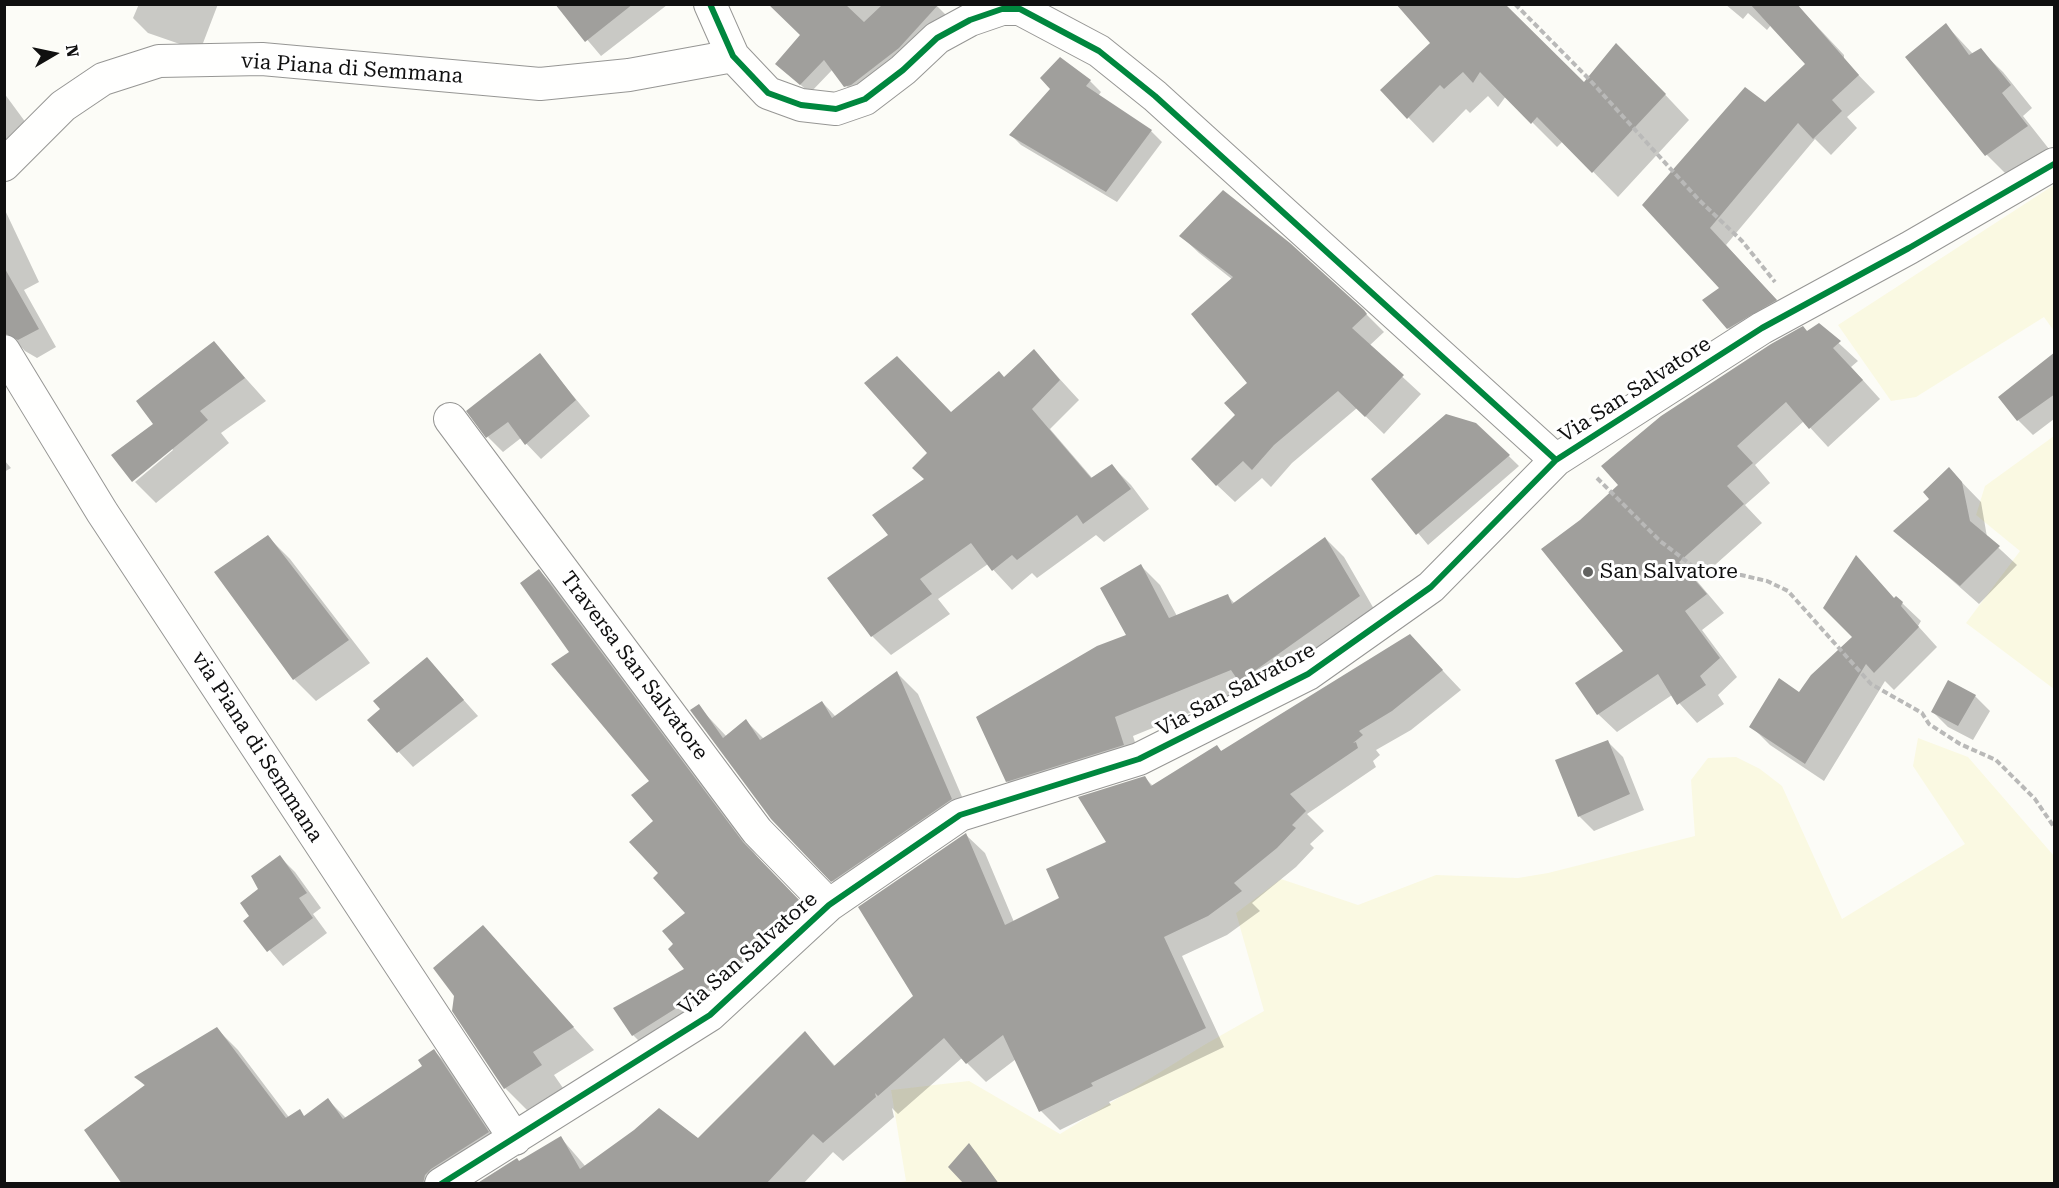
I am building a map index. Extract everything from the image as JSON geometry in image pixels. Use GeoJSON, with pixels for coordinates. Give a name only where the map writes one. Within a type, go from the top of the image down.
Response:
{"type":"FeatureCollection","features":[{"type":"Feature","properties":{"kind":"street"},"geometry":{"type":"LineString","coordinates":[[710,4],[733,56],[768,93],[801,105],[836,109],[865,99],[903,70],[937,38],[970,20],[1002,9],[1023,7],[1099,51],[1155,96],[1563,455]]}},
{"type":"Feature","properties":{"kind":"street","name":"via Piana di Semmana"},"geometry":{"type":"LineString","coordinates":[[4,165],[63,106],[95,84],[103,79],[159,61],[262,59],[540,84],[629,75],[733,56]]}},
{"type":"Feature","properties":{"kind":"street","name":"Via San Salvatore"},"geometry":{"type":"LineString","coordinates":[[441,1184],[710,1015],[829,905],[960,815],[1139,759],[1308,674],[1431,587],[1563,455],[1762,328],[2055,164]]}},
{"type":"Feature","properties":{"kind":"street","name":"via Piana di Semmana"},"geometry":{"type":"LineString","coordinates":[[4,351],[102,512],[515,1138]]}},
{"type":"Feature","properties":{"kind":"street","name":"Traversa San Salvatore"},"geometry":{"type":"LineString","coordinates":[[450,419],[757,831],[829,905]]}},
{"type":"Feature","properties":{"kind":"path"},"geometry":{"type":"LineString","coordinates":[[1515,4],[1588,78],[1698,199],[1770,273],[1791,312]]}},
{"type":"Feature","properties":{"kind":"path"},"geometry":{"type":"LineString","coordinates":[[1563,455],[1660,541],[1702,574],[1742,575],[1767,581],[1788,591],[1870,684],[1922,713],[1929,724],[1960,744],[1996,760],[2036,799],[2055,827]]}},
{"type":"Feature","properties":{"kind":"green space"},"geometry":{"type":"Polygon","coordinates":[[[2054,185],[2054,331],[2044,317],[1916,397],[1891,401],[1838,325],[2054,185]]]}},
{"type":"Feature","properties":{"kind":"green space"},"geometry":{"type":"Polygon","coordinates":[[[2054,436],[2054,689],[1966,623],[2020,551],[1976,515],[1985,486],[2054,436]]]}},
{"type":"Feature","properties":{"kind":"green space"},"geometry":{"type":"Polygon","coordinates":[[[1918,738],[1968,757],[2054,856],[2054,1183],[894,1183],[906,1181],[891,1090],[969,1081],[1060,1134],[1204,1045],[1264,1011],[1236,913],[1281,879],[1358,905],[1436,875],[1518,878],[1548,873],[1695,836],[1691,780],[1708,758],[1736,757],[1760,769],[1782,786],[1842,919],[1965,844],[1913,766],[1918,738]]]}},
{"type":"Feature","properties":{"kind":"building"},"geometry":{"type":"Polygon","coordinates":[[[555,4],[633,4],[585,42],[555,4]]]}},
{"type":"Feature","properties":{"kind":"building"},"geometry":{"type":"Polygon","coordinates":[[[768,4],[845,4],[864,22],[883,4],[939,4],[899,48],[851,85],[844,87],[824,60],[800,85],[775,64],[800,35],[768,4]]]}},
{"type":"Feature","properties":{"kind":"building"},"geometry":{"type":"Polygon","coordinates":[[[1396,4],[1505,4],[1584,82],[1616,43],[1666,94],[1592,173],[1537,117],[1531,124],[1480,72],[1473,83],[1463,72],[1444,89],[1440,85],[1407,119],[1380,90],[1430,43],[1396,4]]]}},
{"type":"Feature","properties":{"kind":"building"},"geometry":{"type":"Polygon","coordinates":[[[1750,4],[1797,4],[1859,75],[1832,100],[1842,111],[1813,139],[1798,123],[1710,228],[1777,300],[1727,329],[1702,300],[1719,288],[1642,205],[1745,87],[1765,102],[1805,64],[1750,4]]]}},
{"type":"Feature","properties":{"kind":"building"},"geometry":{"type":"Polygon","coordinates":[[[1946,23],[1969,55],[1981,48],[2011,85],[2002,93],[2028,126],[1985,156],[1905,57],[1946,23]]]}},
{"type":"Feature","properties":{"kind":"building"},"geometry":{"type":"Polygon","coordinates":[[[1060,57],[1091,80],[1086,86],[1152,130],[1106,192],[1009,135],[1050,89],[1040,78],[1060,57]]]}},
{"type":"Feature","properties":{"kind":"building"},"geometry":{"type":"Polygon","coordinates":[[[1223,190],[1290,243],[1364,310],[1367,314],[1352,328],[1404,375],[1365,417],[1338,391],[1274,445],[1252,470],[1243,461],[1216,486],[1191,459],[1235,415],[1224,403],[1247,383],[1191,314],[1233,277],[1179,236],[1223,190]]]}},
{"type":"Feature","properties":{"kind":"building"},"geometry":{"type":"Polygon","coordinates":[[[4,267],[39,329],[18,340],[4,333],[4,267]]]}},
{"type":"Feature","properties":{"kind":"building"},"geometry":{"type":"Polygon","coordinates":[[[1819,323],[1841,341],[1833,348],[1863,380],[1809,429],[1786,402],[1737,446],[1753,463],[1727,486],[1744,504],[1679,562],[1707,594],[1685,611],[1720,658],[1700,676],[1706,685],[1677,705],[1658,674],[1597,715],[1575,683],[1623,651],[1541,549],[1580,520],[1618,485],[1601,466],[1661,416],[1771,344],[1803,326],[1807,331],[1819,323]]]}},
{"type":"Feature","properties":{"kind":"building"},"geometry":{"type":"Polygon","coordinates":[[[214,341],[245,378],[200,411],[208,420],[132,482],[111,455],[153,424],[136,401],[214,341]]]}},
{"type":"Feature","properties":{"kind":"building"},"geometry":{"type":"Polygon","coordinates":[[[1034,349],[1060,380],[1032,409],[1091,478],[1112,464],[1131,489],[1083,524],[1077,515],[1017,560],[1012,555],[992,571],[971,543],[920,579],[932,594],[871,637],[827,578],[888,535],[872,515],[924,479],[912,468],[927,453],[864,383],[897,356],[951,412],[999,371],[1004,377],[1034,349]]]}},
{"type":"Feature","properties":{"kind":"building"},"geometry":{"type":"Polygon","coordinates":[[[2055,352],[2055,394],[2017,421],[1998,397],[2055,352]]]}},
{"type":"Feature","properties":{"kind":"building"},"geometry":{"type":"Polygon","coordinates":[[[540,353],[576,400],[525,445],[508,422],[486,438],[466,411],[540,353]]]}},
{"type":"Feature","properties":{"kind":"building"},"geometry":{"type":"Polygon","coordinates":[[[1446,414],[1476,423],[1510,455],[1416,535],[1371,479],[1446,414]]]}},
{"type":"Feature","properties":{"kind":"building"},"geometry":{"type":"Polygon","coordinates":[[[1949,467],[1962,482],[1970,521],[2000,546],[1960,586],[1893,531],[1929,499],[1923,492],[1949,467]]]}},
{"type":"Feature","properties":{"kind":"building"},"geometry":{"type":"Polygon","coordinates":[[[268,535],[349,640],[293,680],[214,572],[268,535]]]}},
{"type":"Feature","properties":{"kind":"building"},"geometry":{"type":"Polygon","coordinates":[[[1325,537],[1360,596],[1239,682],[1231,670],[1115,717],[1124,745],[1006,782],[976,717],[1097,646],[1126,635],[1100,588],[1141,564],[1169,618],[1228,594],[1232,604],[1325,537]]]}},
{"type":"Feature","properties":{"kind":"building"},"geometry":{"type":"Polygon","coordinates":[[[1856,555],[1894,598],[1896,596],[1903,602],[1901,606],[1919,627],[1874,673],[1866,664],[1805,764],[1749,727],[1779,678],[1799,692],[1811,675],[1852,637],[1823,608],[1856,555]]]}},
{"type":"Feature","properties":{"kind":"building"},"geometry":{"type":"Polygon","coordinates":[[[539,569],[743,842],[803,904],[750,949],[751,952],[721,980],[632,1036],[613,1008],[684,969],[668,949],[673,944],[662,931],[685,913],[653,878],[658,873],[629,842],[653,821],[631,795],[649,781],[551,664],[569,652],[520,583],[539,569]]]}},
{"type":"Feature","properties":{"kind":"building"},"geometry":{"type":"Polygon","coordinates":[[[1410,634],[1443,670],[1392,711],[1359,731],[1363,735],[1353,743],[1356,742],[1358,748],[1290,794],[1306,811],[1292,825],[1296,828],[1277,848],[1234,883],[1242,891],[1208,916],[1164,937],[1206,1028],[1091,1083],[1093,1086],[1039,1112],[1003,1035],[966,1064],[944,1038],[878,1096],[875,1093],[876,1097],[823,1143],[813,1134],[766,1184],[476,1184],[517,1158],[519,1161],[561,1136],[580,1169],[634,1130],[659,1108],[698,1138],[805,1031],[834,1066],[913,996],[858,907],[966,833],[1005,925],[1059,898],[1046,869],[1106,842],[1078,797],[1145,776],[1151,786],[1217,745],[1221,751],[1410,634]]]}},
{"type":"Feature","properties":{"kind":"building"},"geometry":{"type":"Polygon","coordinates":[[[427,657],[464,700],[397,753],[367,720],[380,709],[373,701],[427,657]]]}},
{"type":"Feature","properties":{"kind":"building"},"geometry":{"type":"Polygon","coordinates":[[[897,671],[952,799],[831,882],[771,819],[690,710],[699,704],[723,738],[746,719],[760,740],[822,701],[832,718],[897,671]]]}},
{"type":"Feature","properties":{"kind":"building"},"geometry":{"type":"Polygon","coordinates":[[[1948,680],[1976,695],[1958,726],[1931,712],[1948,680]]]}},
{"type":"Feature","properties":{"kind":"building"},"geometry":{"type":"Polygon","coordinates":[[[1608,740],[1630,794],[1578,817],[1555,760],[1608,740]]]}},
{"type":"Feature","properties":{"kind":"building"},"geometry":{"type":"Polygon","coordinates":[[[280,855],[307,893],[299,898],[313,918],[267,952],[243,921],[249,916],[240,903],[258,889],[251,876],[280,855]]]}},
{"type":"Feature","properties":{"kind":"building"},"geometry":{"type":"Polygon","coordinates":[[[483,925],[574,1027],[533,1052],[542,1065],[504,1089],[452,1011],[454,996],[433,968],[483,925]]]}},
{"type":"Feature","properties":{"kind":"building"},"geometry":{"type":"Polygon","coordinates":[[[217,1027],[286,1118],[300,1109],[304,1116],[328,1098],[343,1119],[422,1066],[418,1060],[434,1049],[489,1132],[431,1169],[425,1175],[423,1184],[122,1184],[84,1130],[145,1085],[134,1077],[217,1027]]]}},
{"type":"Feature","properties":{"kind":"building"},"geometry":{"type":"Polygon","coordinates":[[[969,1143],[999,1184],[964,1184],[948,1167],[969,1143]]]}},
{"type":"Feature","properties":{"kind":"cycle path"},"geometry":{"type":"LineString","coordinates":[[710,4],[733,56],[768,93],[801,105],[836,109],[865,99],[903,70],[937,38],[970,20],[1002,9],[1020,9],[1099,51],[1155,96],[1556,460]]}},
{"type":"Feature","properties":{"kind":"cycle path"},"geometry":{"type":"LineString","coordinates":[[441,1184],[710,1015],[829,905],[960,815],[1139,759],[1308,674],[1431,587],[1556,460],[1762,328],[1909,248],[2054,164]]}},
{"type":"Feature","properties":{"kind":"place","name":"San Salvatore"},"geometry":{"type":"Point","coordinates":[1588,572]}}]}
